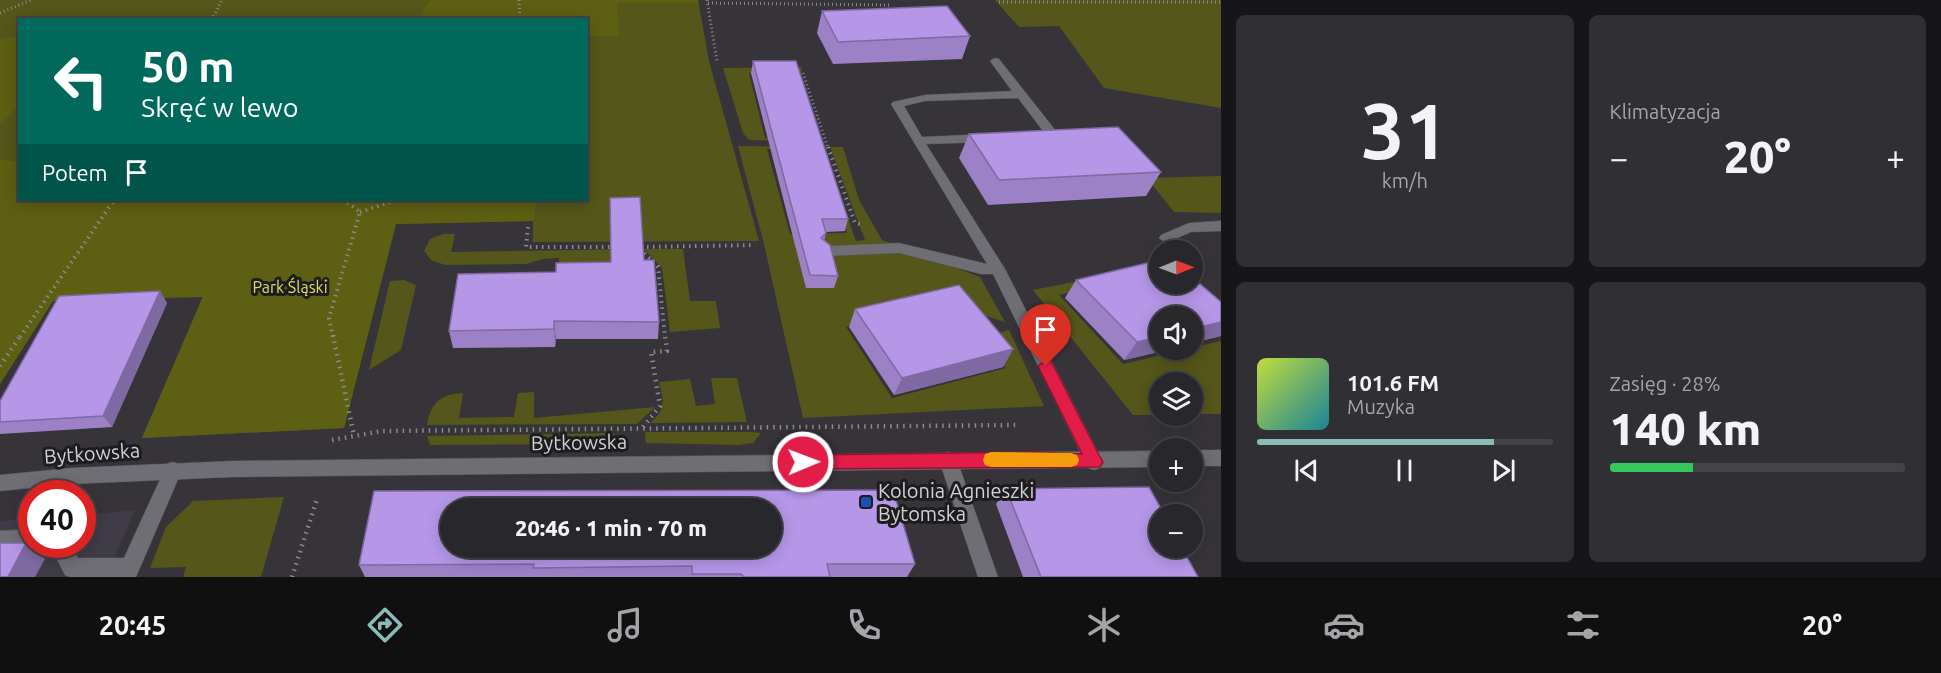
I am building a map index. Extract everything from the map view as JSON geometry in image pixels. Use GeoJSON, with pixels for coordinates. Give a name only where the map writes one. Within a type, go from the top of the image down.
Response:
{"type":"FeatureCollection","features":[{"type":"Feature","properties":{"kind":"street"},"geometry":{"type":"LineString","coordinates":[[995,62],[1052,134],[1019,136]]}},
{"type":"Feature","properties":{"kind":"street"},"geometry":{"type":"LineString","coordinates":[[1022,94],[925,98],[897,104],[998,269],[1095,462]]}},
{"type":"Feature","properties":{"kind":"street"},"geometry":{"type":"LineString","coordinates":[[918,141],[996,137]]}},
{"type":"Feature","properties":{"kind":"street"},"geometry":{"type":"LineString","coordinates":[[1166,238],[1189,228],[1221,226]]}},
{"type":"Feature","properties":{"kind":"street"},"geometry":{"type":"LineString","coordinates":[[827,251],[899,249],[981,269],[998,269]]}},
{"type":"Feature","properties":{"kind":"street"},"geometry":{"type":"LineString","coordinates":[[1203,458],[1221,458]]}},
{"type":"Feature","properties":{"kind":"street","name":"Bytkowska"},"geometry":{"type":"LineString","coordinates":[[0,483],[173,470],[1060,459],[1095,462],[1149,460]]}},
{"type":"Feature","properties":{"kind":"street"},"geometry":{"type":"LineString","coordinates":[[948,460],[988,577]]}},
{"type":"Feature","properties":{"kind":"street"},"geometry":{"type":"LineString","coordinates":[[67,558],[72,567],[128,572],[173,470]]}},
{"type":"Feature","properties":{"kind":"street"},"geometry":{"type":"LineString","coordinates":[[0,540],[18,539]]}},
{"type":"Feature","properties":{"kind":"path"},"geometry":{"type":"LineString","coordinates":[[0,13],[31,0]]}},
{"type":"Feature","properties":{"kind":"path"},"geometry":{"type":"LineString","coordinates":[[213,18],[222,0]]}},
{"type":"Feature","properties":{"kind":"path"},"geometry":{"type":"LineString","coordinates":[[519,0],[520,18]]}},
{"type":"Feature","properties":{"kind":"path"},"geometry":{"type":"LineString","coordinates":[[889,0],[894,12]]}},
{"type":"Feature","properties":{"kind":"path"},"geometry":{"type":"LineString","coordinates":[[717,61],[707,1],[891,5]]}},
{"type":"Feature","properties":{"kind":"path"},"geometry":{"type":"LineString","coordinates":[[999,2],[1221,2]]}},
{"type":"Feature","properties":{"kind":"path"},"geometry":{"type":"LineString","coordinates":[[803,73],[855,223],[866,226]]}},
{"type":"Feature","properties":{"kind":"path"},"geometry":{"type":"LineString","coordinates":[[798,87],[808,87]]}},
{"type":"Feature","properties":{"kind":"path"},"geometry":{"type":"LineString","coordinates":[[809,121],[819,121]]}},
{"type":"Feature","properties":{"kind":"path"},"geometry":{"type":"LineString","coordinates":[[824,169],[835,169]]}},
{"type":"Feature","properties":{"kind":"path"},"geometry":{"type":"LineString","coordinates":[[0,366],[113,201]]}},
{"type":"Feature","properties":{"kind":"path"},"geometry":{"type":"LineString","coordinates":[[345,201],[360,212]]}},
{"type":"Feature","properties":{"kind":"path"},"geometry":{"type":"LineString","coordinates":[[360,212],[393,201]]}},
{"type":"Feature","properties":{"kind":"path"},"geometry":{"type":"LineString","coordinates":[[354,436],[329,318],[360,212]]}},
{"type":"Feature","properties":{"kind":"path"},"geometry":{"type":"LineString","coordinates":[[528,226],[526,247],[626,247]]}},
{"type":"Feature","properties":{"kind":"path"},"geometry":{"type":"LineString","coordinates":[[642,428],[660,406],[651,352],[667,351],[657,267],[637,247],[755,245]]}},
{"type":"Feature","properties":{"kind":"path"},"geometry":{"type":"LineString","coordinates":[[628,428],[1018,425]]}},
{"type":"Feature","properties":{"kind":"path"},"geometry":{"type":"LineString","coordinates":[[292,577],[317,500]]}},
{"type":"Feature","properties":{"kind":"shaded area"},"geometry":{"type":"Polygon","coordinates":[[[135,510],[106,577],[0,577],[0,521],[18,520],[18,558],[96,558],[96,514],[135,510]]]}},
{"type":"Feature","properties":{"kind":"green space","name":"Park Śląski"},"geometry":{"type":"Polygon","coordinates":[[[0,0],[698,0],[709,61],[759,241],[533,242],[533,221],[396,224],[344,428],[142,438],[203,296],[53,301],[0,384],[0,0]]]}},
{"type":"Feature","properties":{"kind":"green space"},"geometry":{"type":"Polygon","coordinates":[[[431,0],[698,0],[699,3],[617,3],[619,36],[588,36],[588,18],[421,18],[424,7],[431,0]]]}},
{"type":"Feature","properties":{"kind":"green space"},"geometry":{"type":"Polygon","coordinates":[[[995,0],[1221,0],[1221,108],[1104,88],[1059,26],[1019,27],[995,0]]]}},
{"type":"Feature","properties":{"kind":"green space"},"geometry":{"type":"Polygon","coordinates":[[[18,35],[18,107],[0,124],[0,40],[18,35]]]}},
{"type":"Feature","properties":{"kind":"green space"},"geometry":{"type":"Polygon","coordinates":[[[801,67],[802,71],[799,72],[749,73],[765,138],[816,138],[822,142],[749,140],[743,133],[723,68],[801,67]]]}},
{"type":"Feature","properties":{"kind":"green space"},"geometry":{"type":"Polygon","coordinates":[[[738,146],[824,147],[821,149],[767,149],[790,234],[847,233],[841,212],[846,212],[856,241],[865,240],[830,147],[843,147],[859,200],[882,240],[980,277],[1005,322],[964,309],[952,301],[846,327],[892,398],[1006,368],[981,338],[1009,330],[1044,406],[803,418],[764,244],[738,146]]]}},
{"type":"Feature","properties":{"kind":"green space","name":"Park Śląski"},"geometry":{"type":"Polygon","coordinates":[[[0,159],[18,163],[18,201],[536,201],[534,221],[396,224],[344,428],[142,438],[203,297],[53,301],[0,384],[0,159]]]}},
{"type":"Feature","properties":{"kind":"green space"},"geometry":{"type":"Polygon","coordinates":[[[1221,176],[1221,213],[1174,212],[1147,178],[1221,176]]]}},
{"type":"Feature","properties":{"kind":"green space"},"geometry":{"type":"Polygon","coordinates":[[[443,234],[455,234],[451,252],[635,249],[652,266],[559,277],[559,258],[543,259],[526,264],[445,265],[431,260],[424,251],[430,239],[443,234]]]}},
{"type":"Feature","properties":{"kind":"green space"},"geometry":{"type":"Polygon","coordinates":[[[644,249],[683,249],[690,301],[716,301],[720,328],[670,332],[662,268],[644,249]]]}},
{"type":"Feature","properties":{"kind":"green space"},"geometry":{"type":"Polygon","coordinates":[[[1149,267],[1149,274],[1059,295],[1123,364],[1149,358],[1149,360],[1203,360],[1203,345],[1221,341],[1221,414],[1203,414],[1203,372],[1149,372],[1149,415],[1133,415],[1033,290],[1149,267]]]}},
{"type":"Feature","properties":{"kind":"green space"},"geometry":{"type":"Polygon","coordinates":[[[404,280],[416,285],[401,350],[369,370],[390,281],[404,280]]]}},
{"type":"Feature","properties":{"kind":"green space"},"geometry":{"type":"Polygon","coordinates":[[[711,378],[737,378],[747,422],[650,423],[661,410],[662,395],[659,382],[690,379],[696,406],[715,404],[711,378]]]}},
{"type":"Feature","properties":{"kind":"green space"},"geometry":{"type":"Polygon","coordinates":[[[534,392],[534,418],[655,407],[637,424],[427,425],[434,405],[448,395],[463,393],[459,418],[514,417],[518,393],[534,392]]]}},
{"type":"Feature","properties":{"kind":"green space"},"geometry":{"type":"Polygon","coordinates":[[[645,432],[761,433],[753,443],[739,445],[646,443],[645,432]]]}},
{"type":"Feature","properties":{"kind":"green space"},"geometry":{"type":"Polygon","coordinates":[[[614,433],[614,444],[430,445],[427,436],[614,433]]]}},
{"type":"Feature","properties":{"kind":"green space"},"geometry":{"type":"Polygon","coordinates":[[[284,497],[261,577],[183,577],[186,567],[150,568],[166,527],[193,501],[284,497]]]}},
{"type":"Feature","properties":{"kind":"building"},"geometry":{"type":"Polygon","coordinates":[[[947,6],[970,36],[838,42],[822,11],[947,6]]]}},
{"type":"Feature","properties":{"kind":"building"},"geometry":{"type":"Polygon","coordinates":[[[753,61],[796,61],[848,219],[822,219],[826,233],[821,238],[830,245],[838,276],[810,275],[753,61]]]}},
{"type":"Feature","properties":{"kind":"building"},"geometry":{"type":"Polygon","coordinates":[[[1118,127],[1161,172],[999,180],[969,134],[1118,127]]]}},
{"type":"Feature","properties":{"kind":"building"},"geometry":{"type":"Polygon","coordinates":[[[640,197],[644,260],[654,260],[659,322],[554,321],[554,329],[449,331],[458,274],[556,272],[556,263],[611,262],[610,198],[640,197]]]}},
{"type":"Feature","properties":{"kind":"building"},"geometry":{"type":"Polygon","coordinates":[[[1149,263],[1149,294],[1203,294],[1203,286],[1221,302],[1221,322],[1203,326],[1203,306],[1149,306],[1149,339],[1137,342],[1076,280],[1149,263]]]}},
{"type":"Feature","properties":{"kind":"building"},"geometry":{"type":"Polygon","coordinates":[[[959,285],[1013,349],[902,378],[855,309],[959,285]]]}},
{"type":"Feature","properties":{"kind":"building"},"geometry":{"type":"Polygon","coordinates":[[[160,291],[103,416],[0,422],[0,401],[59,296],[160,291]]]}},
{"type":"Feature","properties":{"kind":"building"},"geometry":{"type":"Polygon","coordinates":[[[1149,487],[1149,492],[1152,492],[1158,504],[1149,504],[1149,558],[1188,558],[1198,577],[1041,577],[1006,489],[1149,487]]]}},
{"type":"Feature","properties":{"kind":"building"},"geometry":{"type":"Polygon","coordinates":[[[893,490],[915,564],[827,564],[830,577],[744,577],[741,574],[692,574],[692,566],[533,568],[534,564],[359,565],[374,491],[893,490]]]}},
{"type":"Feature","properties":{"kind":"building"},"geometry":{"type":"Polygon","coordinates":[[[0,543],[18,543],[18,558],[8,577],[0,577],[0,543]]]}},
{"type":"Feature","properties":{"kind":"slow traffic"},"geometry":{"type":"LineString","coordinates":[[991,460],[1071,460]]}},
{"type":"Feature","properties":{"kind":"place","name":"Kolonia Agnieszki Bytomska"},"geometry":{"type":"Point","coordinates":[866,502]}},
{"type":"Feature","properties":{"kind":"route"},"geometry":{"type":"LineString","coordinates":[[803,462],[1032,459],[1095,462],[1046,366]]}}]}
